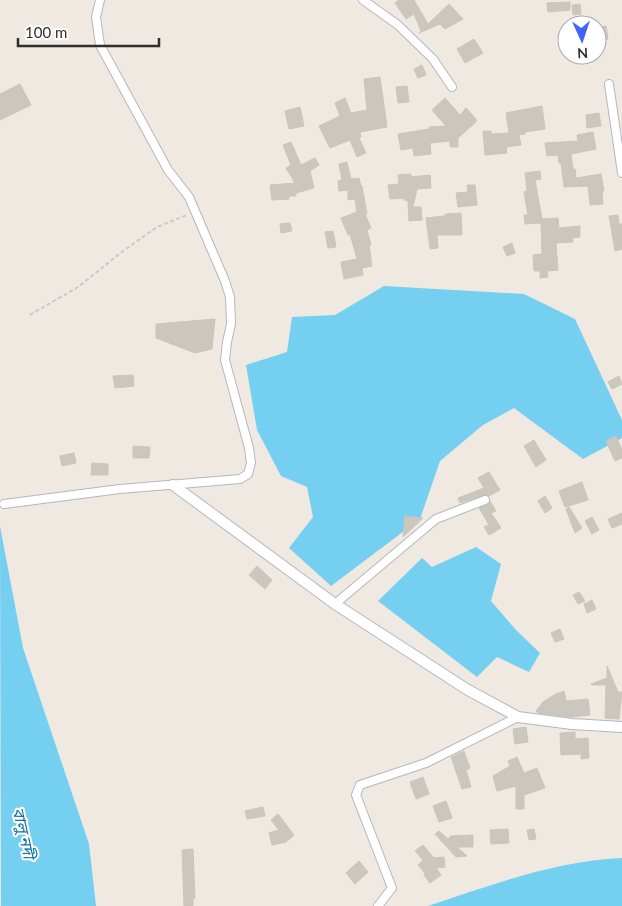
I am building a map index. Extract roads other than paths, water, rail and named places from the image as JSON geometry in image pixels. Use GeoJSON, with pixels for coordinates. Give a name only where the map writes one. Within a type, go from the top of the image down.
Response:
{"type":"FeatureCollection","features":[{"type":"Feature","properties":{"kind":"street"},"geometry":{"type":"LineString","coordinates":[[4,504],[120,489],[240,479],[248,474],[251,463],[249,448],[226,360],[231,324],[230,297],[225,281],[196,212],[188,197],[168,170],[100,45],[96,17],[100,0]]}},
{"type":"Feature","properties":{"kind":"street"},"geometry":{"type":"LineString","coordinates":[[363,0],[398,24],[433,59],[452,87]]}},
{"type":"Feature","properties":{"kind":"street"},"geometry":{"type":"LineString","coordinates":[[609,84],[622,173]]}},
{"type":"Feature","properties":{"kind":"street"},"geometry":{"type":"LineString","coordinates":[[173,485],[335,604],[468,690],[518,717],[572,724],[622,727]]}},
{"type":"Feature","properties":{"kind":"street"},"geometry":{"type":"LineString","coordinates":[[335,604],[436,519],[485,500]]}},
{"type":"Feature","properties":{"kind":"street"},"geometry":{"type":"LineString","coordinates":[[378,906],[392,888],[356,795],[360,785],[426,762],[518,717]]}},
{"type":"Feature","properties":{"kind":"water"},"geometry":{"type":"Polygon","coordinates":[[[384,286],[524,294],[575,319],[622,420],[622,438],[583,459],[514,408],[483,425],[440,461],[420,519],[331,586],[289,548],[313,517],[307,487],[281,476],[257,430],[246,365],[287,352],[292,317],[335,315],[384,286]]]}},
{"type":"Feature","properties":{"kind":"water","name":"বালু নদী"},"geometry":{"type":"Polygon","coordinates":[[[0,526],[23,648],[89,844],[96,906],[1,906],[0,526]]]}},
{"type":"Feature","properties":{"kind":"water"},"geometry":{"type":"Polygon","coordinates":[[[476,547],[501,564],[491,601],[516,630],[540,653],[529,672],[497,657],[477,677],[378,601],[422,558],[432,567],[476,547]]]}},
{"type":"Feature","properties":{"kind":"water"},"geometry":{"type":"Polygon","coordinates":[[[622,858],[622,906],[428,906],[499,882],[548,869],[597,860],[622,858]]]}}]}
